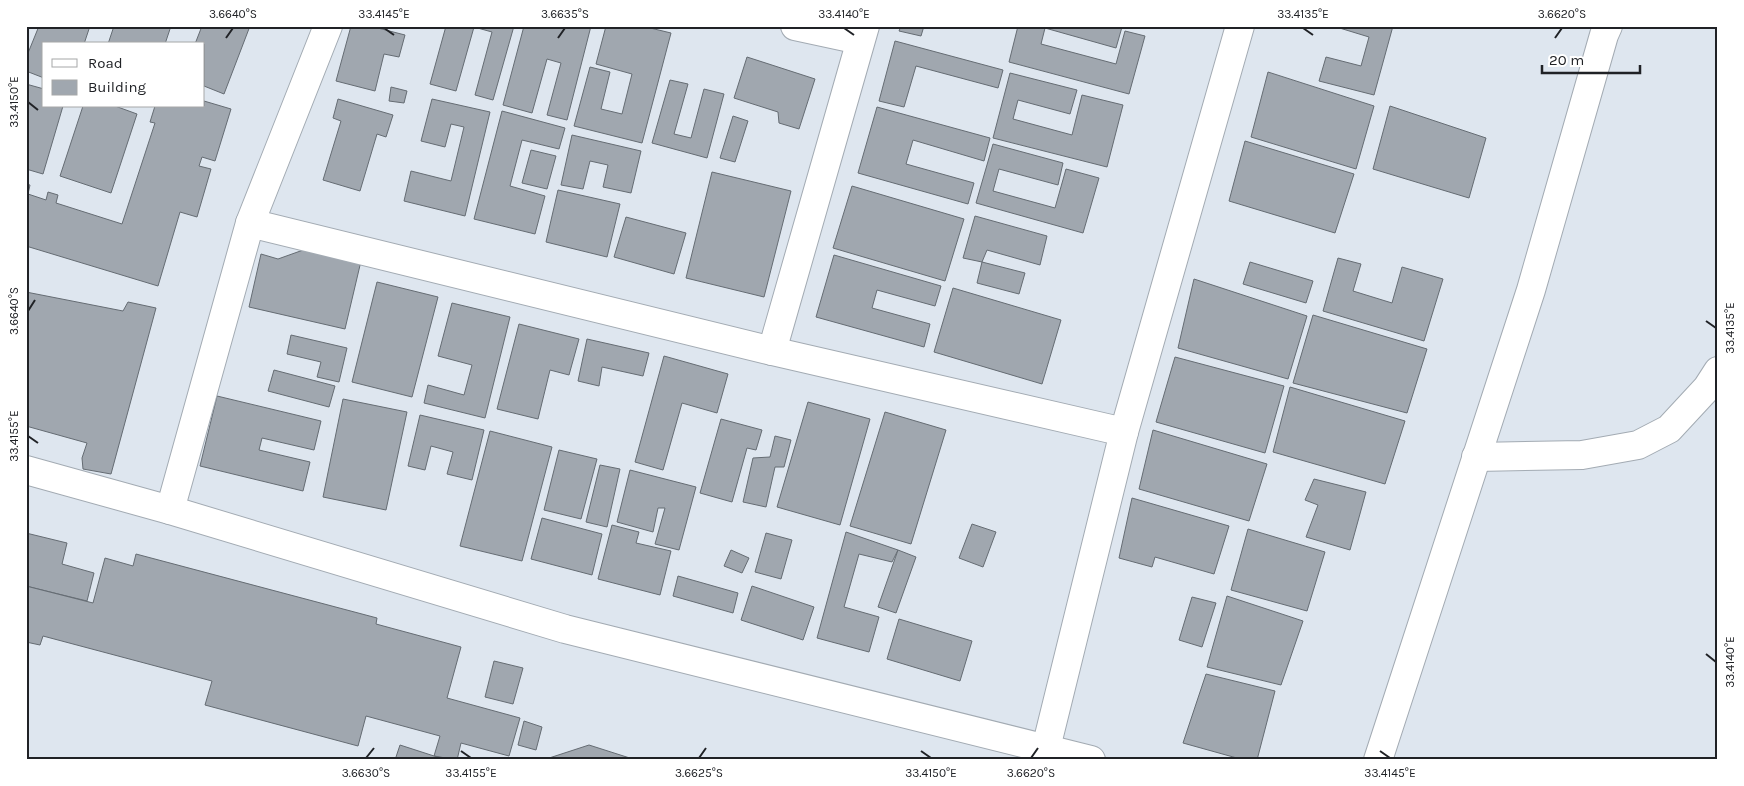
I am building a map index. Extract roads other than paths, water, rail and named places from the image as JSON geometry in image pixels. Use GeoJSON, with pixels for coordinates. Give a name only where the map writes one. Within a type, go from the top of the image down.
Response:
{"type":"FeatureCollection","features":[{"type":"Feature","properties":{"kind":"street"},"geometry":{"type":"LineString","coordinates":[[170,510],[250,224],[328,26]]}},
{"type":"Feature","properties":{"kind":"street"},"geometry":{"type":"LineString","coordinates":[[772,351],[863,33],[795,26]]}},
{"type":"Feature","properties":{"kind":"street"},"geometry":{"type":"LineString","coordinates":[[1046,748],[1124,432],[1240,26]]}},
{"type":"Feature","properties":{"kind":"street"},"geometry":{"type":"LineString","coordinates":[[1378,760],[1530,290],[1608,26]]}},
{"type":"Feature","properties":{"kind":"street"},"geometry":{"type":"LineString","coordinates":[[250,224],[772,351],[1124,432]]}},
{"type":"Feature","properties":{"kind":"street"},"geometry":{"type":"LineString","coordinates":[[1476,457],[1582,455],[1638,445],[1669,429],[1707,388],[1718,371]]}},
{"type":"Feature","properties":{"kind":"street"},"geometry":{"type":"LineString","coordinates":[[26,470],[170,510],[565,629],[1091,760]]}}]}
